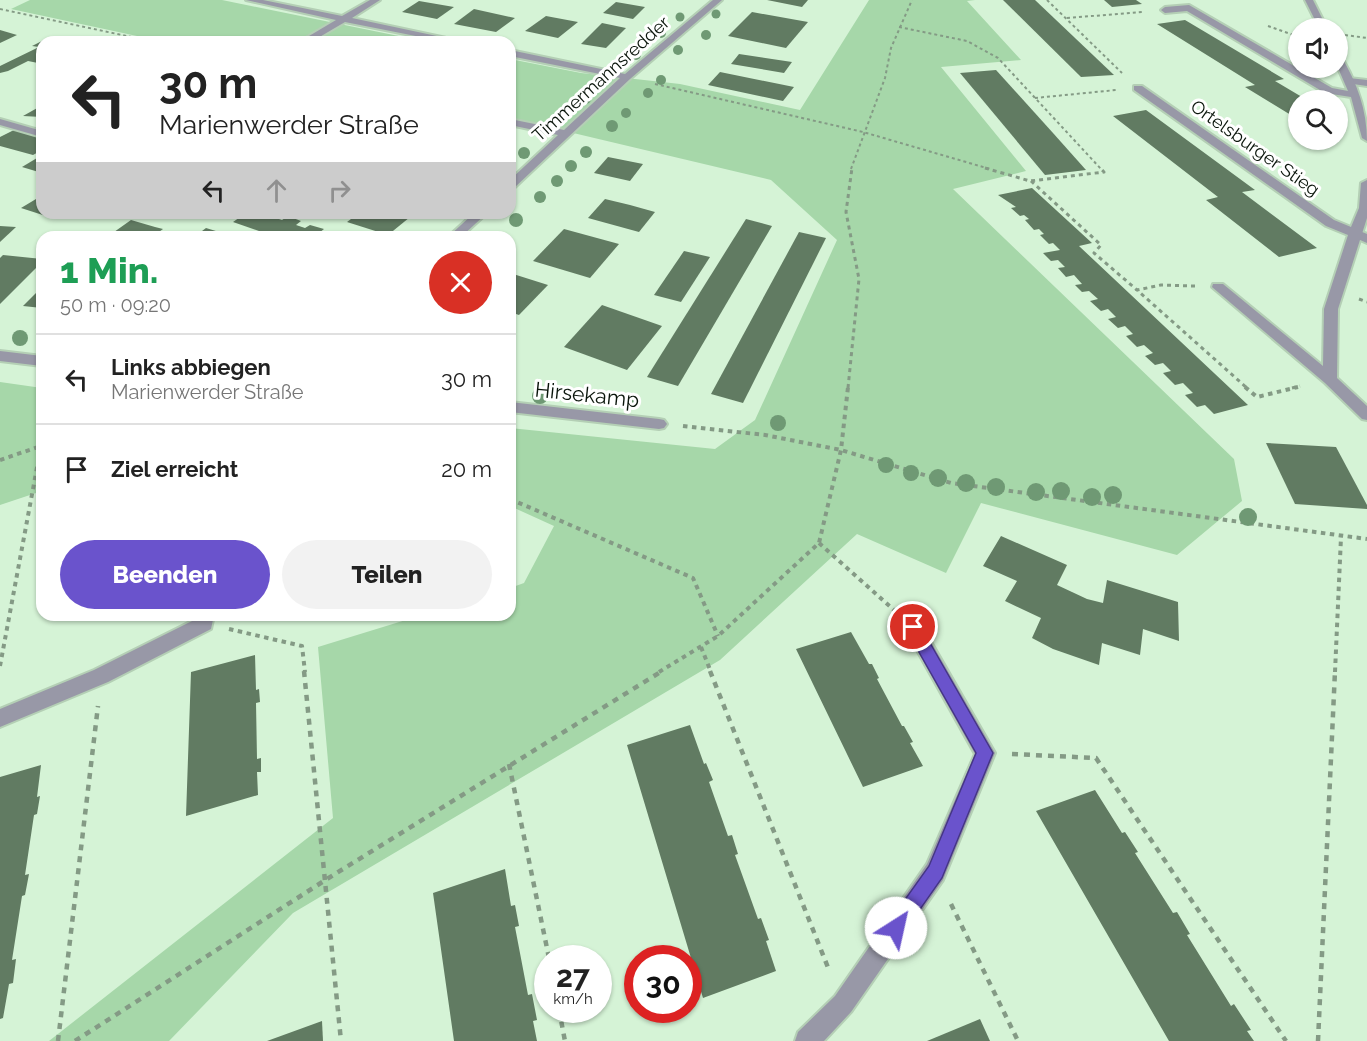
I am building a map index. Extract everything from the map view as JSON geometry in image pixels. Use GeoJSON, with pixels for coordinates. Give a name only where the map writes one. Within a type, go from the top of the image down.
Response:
{"type":"FeatureCollection","features":[{"type":"Feature","properties":{"kind":"street"},"geometry":{"type":"LineString","coordinates":[[250,0],[431,36]]}},
{"type":"Feature","properties":{"kind":"street"},"geometry":{"type":"LineString","coordinates":[[314,36],[376,0]]}},
{"type":"Feature","properties":{"kind":"street","name":"Timmermannsredder"},"geometry":{"type":"LineString","coordinates":[[516,180],[627,77],[718,0]]}},
{"type":"Feature","properties":{"kind":"street"},"geometry":{"type":"LineString","coordinates":[[1308,0],[1318,18]]}},
{"type":"Feature","properties":{"kind":"street"},"geometry":{"type":"LineString","coordinates":[[1165,10],[1189,8],[1329,91],[1355,95]]}},
{"type":"Feature","properties":{"kind":"street"},"geometry":{"type":"LineString","coordinates":[[516,54],[627,77]]}},
{"type":"Feature","properties":{"kind":"street"},"geometry":{"type":"LineString","coordinates":[[1348,78],[1355,95],[1367,138]]}},
{"type":"Feature","properties":{"kind":"street"},"geometry":{"type":"LineString","coordinates":[[1349,81],[1367,83]]}},
{"type":"Feature","properties":{"kind":"street","name":"Ortelsburger Stieg"},"geometry":{"type":"LineString","coordinates":[[1138,88],[1330,223],[1361,236]]}},
{"type":"Feature","properties":{"kind":"street"},"geometry":{"type":"LineString","coordinates":[[0,122],[36,132]]}},
{"type":"Feature","properties":{"kind":"street"},"geometry":{"type":"LineString","coordinates":[[516,123],[566,134]]}},
{"type":"Feature","properties":{"kind":"street"},"geometry":{"type":"LineString","coordinates":[[1330,379],[1331,309],[1361,236],[1366,209],[1367,183]]}},
{"type":"Feature","properties":{"kind":"street"},"geometry":{"type":"LineString","coordinates":[[461,231],[474,219]]}},
{"type":"Feature","properties":{"kind":"street"},"geometry":{"type":"LineString","coordinates":[[1218,287],[1330,379],[1367,415]]}},
{"type":"Feature","properties":{"kind":"street"},"geometry":{"type":"LineString","coordinates":[[0,356],[36,360]]}},
{"type":"Feature","properties":{"kind":"street","name":"Hirsekamp"},"geometry":{"type":"LineString","coordinates":[[516,408],[659,424]]}},
{"type":"Feature","properties":{"kind":"street"},"geometry":{"type":"LineString","coordinates":[[0,718],[101,676],[201,621]]}},
{"type":"Feature","properties":{"kind":"street"},"geometry":{"type":"LineString","coordinates":[[807,1041],[843,1004],[935,872],[985,753],[913,627]]}},
{"type":"Feature","properties":{"kind":"path"},"geometry":{"type":"LineString","coordinates":[[75,1041],[509,764],[718,636],[819,543],[842,450],[859,279],[846,212],[850,172],[885,78],[891,48],[912,0]]}},
{"type":"Feature","properties":{"kind":"path"},"geometry":{"type":"LineString","coordinates":[[1047,0],[1138,88]]}},
{"type":"Feature","properties":{"kind":"path"},"geometry":{"type":"LineString","coordinates":[[0,9],[127,36]]}},
{"type":"Feature","properties":{"kind":"path"},"geometry":{"type":"LineString","coordinates":[[1067,18],[1165,10]]}},
{"type":"Feature","properties":{"kind":"path"},"geometry":{"type":"LineString","coordinates":[[627,77],[863,132],[1030,181],[1104,172],[998,58],[968,41],[899,27]]}},
{"type":"Feature","properties":{"kind":"path"},"geometry":{"type":"LineString","coordinates":[[1348,35],[1367,38]]}},
{"type":"Feature","properties":{"kind":"path"},"geometry":{"type":"LineString","coordinates":[[1035,98],[1138,88]]}},
{"type":"Feature","properties":{"kind":"path"},"geometry":{"type":"LineString","coordinates":[[1030,181],[1101,245],[1094,253],[1257,397],[1330,379]]}},
{"type":"Feature","properties":{"kind":"path"},"geometry":{"type":"LineString","coordinates":[[1137,290],[1161,285],[1218,287]]}},
{"type":"Feature","properties":{"kind":"path"},"geometry":{"type":"LineString","coordinates":[[659,424],[765,435],[842,450],[951,483],[1367,539]]}},
{"type":"Feature","properties":{"kind":"path"},"geometry":{"type":"LineString","coordinates":[[0,460],[36,448]]}},
{"type":"Feature","properties":{"kind":"path"},"geometry":{"type":"LineString","coordinates":[[0,666],[36,477]]}},
{"type":"Feature","properties":{"kind":"path"},"geometry":{"type":"LineString","coordinates":[[516,502],[693,578],[718,636]]}},
{"type":"Feature","properties":{"kind":"path"},"geometry":{"type":"LineString","coordinates":[[1318,1041],[1341,537]]}},
{"type":"Feature","properties":{"kind":"path"},"geometry":{"type":"LineString","coordinates":[[819,543],[913,627]]}},
{"type":"Feature","properties":{"kind":"path"},"geometry":{"type":"LineString","coordinates":[[212,621],[302,646],[327,879],[341,1041]]}},
{"type":"Feature","properties":{"kind":"path"},"geometry":{"type":"LineString","coordinates":[[700,647],[843,1004]]}},
{"type":"Feature","properties":{"kind":"path"},"geometry":{"type":"LineString","coordinates":[[58,1041],[101,676]]}},
{"type":"Feature","properties":{"kind":"path"},"geometry":{"type":"LineString","coordinates":[[985,753],[1096,758],[1286,1041]]}},
{"type":"Feature","properties":{"kind":"path"},"geometry":{"type":"LineString","coordinates":[[509,764],[546,945]]}},
{"type":"Feature","properties":{"kind":"path"},"geometry":{"type":"LineString","coordinates":[[935,872],[1017,1041]]}},
{"type":"Feature","properties":{"kind":"path"},"geometry":{"type":"LineString","coordinates":[[562,1023],[565,1041]]}},
{"type":"Feature","properties":{"kind":"green space"},"geometry":{"type":"Polygon","coordinates":[[[30,0],[222,0],[399,36],[137,36],[11,9],[30,0]]]}},
{"type":"Feature","properties":{"kind":"green space"},"geometry":{"type":"Polygon","coordinates":[[[869,0],[975,0],[967,1],[1021,60],[941,67],[1026,171],[953,189],[1234,459],[1242,501],[1177,555],[981,503],[946,573],[857,534],[720,660],[293,913],[169,1041],[49,1041],[333,818],[318,647],[402,621],[516,621],[516,586],[524,583],[554,526],[516,509],[516,429],[715,449],[755,420],[837,240],[771,180],[516,119],[516,60],[581,73],[680,84],[800,110],[869,0]]]}},
{"type":"Feature","properties":{"kind":"green space"},"geometry":{"type":"Polygon","coordinates":[[[0,382],[36,387],[36,493],[0,505],[0,382]]]}},
{"type":"Feature","properties":{"kind":"building"},"geometry":{"type":"Polygon","coordinates":[[[767,0],[808,0],[802,7],[767,0]]]}},
{"type":"Feature","properties":{"kind":"building"},"geometry":{"type":"Polygon","coordinates":[[[1003,0],[1035,0],[1114,75],[1081,77],[1003,0]]]}},
{"type":"Feature","properties":{"kind":"building"},"geometry":{"type":"Polygon","coordinates":[[[1104,0],[1136,0],[1142,4],[1112,7],[1104,0]]]}},
{"type":"Feature","properties":{"kind":"building"},"geometry":{"type":"Polygon","coordinates":[[[419,1],[454,7],[437,19],[402,12],[419,1]]]}},
{"type":"Feature","properties":{"kind":"building"},"geometry":{"type":"Polygon","coordinates":[[[616,2],[645,7],[633,19],[603,13],[616,2]]]}},
{"type":"Feature","properties":{"kind":"building"},"geometry":{"type":"Polygon","coordinates":[[[474,9],[515,18],[496,32],[454,24],[474,9]]]}},
{"type":"Feature","properties":{"kind":"building"},"geometry":{"type":"Polygon","coordinates":[[[752,12],[808,22],[786,48],[728,36],[752,12]]]}},
{"type":"Feature","properties":{"kind":"building"},"geometry":{"type":"Polygon","coordinates":[[[546,16],[578,22],[558,38],[525,31],[546,16]]]}},
{"type":"Feature","properties":{"kind":"building"},"geometry":{"type":"Polygon","coordinates":[[[1185,20],[1284,79],[1275,81],[1290,90],[1288,90],[1288,113],[1245,87],[1255,85],[1157,24],[1185,20]]]}},
{"type":"Feature","properties":{"kind":"building"},"geometry":{"type":"Polygon","coordinates":[[[602,23],[626,28],[606,48],[581,44],[602,23]]]}},
{"type":"Feature","properties":{"kind":"building"},"geometry":{"type":"Polygon","coordinates":[[[0,30],[17,35],[0,43],[0,30]]]}},
{"type":"Feature","properties":{"kind":"building"},"geometry":{"type":"Polygon","coordinates":[[[36,48],[36,63],[28,61],[0,73],[0,66],[36,48]]]}},
{"type":"Feature","properties":{"kind":"building"},"geometry":{"type":"Polygon","coordinates":[[[739,54],[792,62],[784,73],[731,64],[739,54]]]}},
{"type":"Feature","properties":{"kind":"building"},"geometry":{"type":"Polygon","coordinates":[[[996,70],[1086,170],[1045,175],[960,73],[996,70]]]}},
{"type":"Feature","properties":{"kind":"building"},"geometry":{"type":"Polygon","coordinates":[[[720,72],[794,87],[783,101],[708,85],[720,72]]]}},
{"type":"Feature","properties":{"kind":"building"},"geometry":{"type":"Polygon","coordinates":[[[36,109],[36,117],[23,116],[36,109]]]}},
{"type":"Feature","properties":{"kind":"building"},"geometry":{"type":"Polygon","coordinates":[[[1146,110],[1255,190],[1242,192],[1317,248],[1279,257],[1206,200],[1218,197],[1113,116],[1146,110]]]}},
{"type":"Feature","properties":{"kind":"building"},"geometry":{"type":"Polygon","coordinates":[[[14,130],[36,136],[36,153],[33,155],[0,146],[0,137],[14,130]]]}},
{"type":"Feature","properties":{"kind":"building"},"geometry":{"type":"Polygon","coordinates":[[[608,157],[643,164],[630,181],[594,173],[608,157]]]}},
{"type":"Feature","properties":{"kind":"building"},"geometry":{"type":"Polygon","coordinates":[[[36,159],[36,171],[22,167],[36,159]]]}},
{"type":"Feature","properties":{"kind":"building"},"geometry":{"type":"Polygon","coordinates":[[[1032,188],[1092,243],[1079,246],[1248,405],[1214,414],[1205,405],[1197,407],[1185,395],[1193,393],[1183,383],[1175,385],[1163,373],[1171,371],[1163,363],[1155,365],[1145,356],[1153,353],[1144,345],[1137,347],[1126,336],[1133,334],[1125,326],[1118,328],[1108,319],[1116,317],[1108,309],[1101,311],[1090,301],[1098,299],[1089,291],[1082,292],[1075,285],[1082,284],[1074,275],[1066,277],[1058,268],[1065,267],[1058,260],[1051,261],[1043,253],[1060,250],[1040,235],[1044,234],[1039,229],[1034,230],[1025,220],[1029,219],[1024,215],[1020,216],[1011,208],[1016,207],[998,195],[1032,188]]]}},
{"type":"Feature","properties":{"kind":"building"},"geometry":{"type":"Polygon","coordinates":[[[36,199],[36,213],[21,208],[36,199]]]}},
{"type":"Feature","properties":{"kind":"building"},"geometry":{"type":"Polygon","coordinates":[[[605,199],[655,212],[639,232],[588,218],[605,199]]]}},
{"type":"Feature","properties":{"kind":"building"},"geometry":{"type":"Polygon","coordinates":[[[237,219],[296,219],[301,221],[296,225],[305,228],[310,225],[324,229],[322,231],[259,231],[233,222],[237,219]]]}},
{"type":"Feature","properties":{"kind":"building"},"geometry":{"type":"Polygon","coordinates":[[[351,219],[408,219],[393,231],[375,231],[347,222],[351,219]]]}},
{"type":"Feature","properties":{"kind":"building"},"geometry":{"type":"Polygon","coordinates":[[[746,219],[772,226],[678,386],[647,377],[746,219]]]}},
{"type":"Feature","properties":{"kind":"building"},"geometry":{"type":"Polygon","coordinates":[[[131,220],[163,229],[160,231],[115,231],[131,220]]]}},
{"type":"Feature","properties":{"kind":"building"},"geometry":{"type":"Polygon","coordinates":[[[0,226],[16,227],[0,242],[0,226]]]}},
{"type":"Feature","properties":{"kind":"building"},"geometry":{"type":"Polygon","coordinates":[[[564,229],[619,244],[590,278],[533,261],[564,229]]]}},
{"type":"Feature","properties":{"kind":"building"},"geometry":{"type":"Polygon","coordinates":[[[799,232],[826,238],[743,403],[711,394],[799,232]]]}},
{"type":"Feature","properties":{"kind":"building"},"geometry":{"type":"Polygon","coordinates":[[[684,251],[710,257],[681,302],[654,295],[684,251]]]}},
{"type":"Feature","properties":{"kind":"building"},"geometry":{"type":"Polygon","coordinates":[[[3,255],[36,258],[36,268],[0,304],[0,258],[3,255]]]}},
{"type":"Feature","properties":{"kind":"building"},"geometry":{"type":"Polygon","coordinates":[[[516,275],[548,285],[519,315],[516,314],[516,275]]]}},
{"type":"Feature","properties":{"kind":"building"},"geometry":{"type":"Polygon","coordinates":[[[36,293],[36,307],[23,306],[36,293]]]}},
{"type":"Feature","properties":{"kind":"building"},"geometry":{"type":"Polygon","coordinates":[[[602,305],[662,326],[627,370],[564,347],[602,305]]]}},
{"type":"Feature","properties":{"kind":"building"},"geometry":{"type":"Polygon","coordinates":[[[1266,443],[1336,447],[1367,509],[1295,504],[1266,443]]]}},
{"type":"Feature","properties":{"kind":"building"},"geometry":{"type":"Polygon","coordinates":[[[1001,536],[1067,565],[1057,585],[1087,599],[1103,603],[1107,580],[1178,602],[1179,641],[1143,629],[1140,655],[1102,643],[1099,665],[1053,649],[1032,638],[1041,618],[1005,601],[1017,581],[983,566],[1001,536]]]}},
{"type":"Feature","properties":{"kind":"building"},"geometry":{"type":"Polygon","coordinates":[[[851,632],[869,664],[872,664],[879,678],[877,679],[913,742],[910,743],[923,766],[863,787],[796,649],[851,632]]]}},
{"type":"Feature","properties":{"kind":"building"},"geometry":{"type":"Polygon","coordinates":[[[255,655],[256,690],[259,689],[260,702],[256,703],[257,759],[261,758],[261,772],[257,772],[258,795],[186,816],[191,672],[255,655]]]}},
{"type":"Feature","properties":{"kind":"building"},"geometry":{"type":"Polygon","coordinates":[[[690,725],[704,764],[706,763],[713,780],[709,782],[728,836],[732,835],[738,854],[735,855],[758,919],[761,918],[769,940],[766,941],[776,971],[703,998],[702,945],[687,945],[627,745],[690,725]]]}},
{"type":"Feature","properties":{"kind":"building"},"geometry":{"type":"Polygon","coordinates":[[[41,765],[37,797],[40,796],[37,814],[34,815],[25,875],[29,874],[25,895],[22,896],[12,960],[16,959],[13,983],[9,984],[3,1018],[0,1019],[0,777],[41,765]]]}},
{"type":"Feature","properties":{"kind":"building"},"geometry":{"type":"Polygon","coordinates":[[[1095,790],[1122,833],[1125,832],[1138,852],[1135,853],[1173,913],[1177,912],[1190,934],[1187,935],[1231,1006],[1234,1004],[1251,1030],[1247,1031],[1254,1041],[1169,1041],[1036,811],[1095,790]]]}},
{"type":"Feature","properties":{"kind":"building"},"geometry":{"type":"Polygon","coordinates":[[[505,869],[511,906],[515,905],[519,926],[515,927],[528,995],[532,994],[534,1004],[533,1021],[537,1041],[454,1041],[433,893],[505,869]]]}},
{"type":"Feature","properties":{"kind":"building"},"geometry":{"type":"Polygon","coordinates":[[[980,1019],[990,1041],[927,1041],[980,1019]]]}},
{"type":"Feature","properties":{"kind":"building"},"geometry":{"type":"Polygon","coordinates":[[[322,1021],[323,1041],[267,1041],[322,1021]]]}},
{"type":"Feature","properties":{"kind":"route"},"geometry":{"type":"LineString","coordinates":[[896,928],[935,872],[985,753],[913,627]]}}]}
